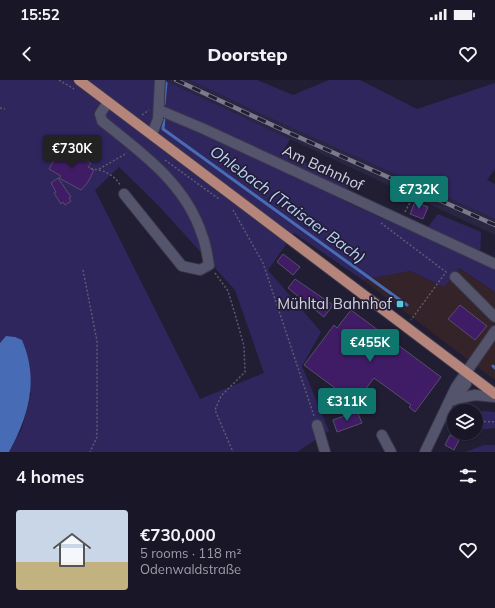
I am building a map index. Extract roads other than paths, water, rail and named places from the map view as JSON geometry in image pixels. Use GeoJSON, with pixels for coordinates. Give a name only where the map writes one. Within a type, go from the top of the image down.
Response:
{"type":"FeatureCollection","features":[{"type":"Feature","properties":{"kind":"main road"},"geometry":{"type":"LineString","coordinates":[[79,80],[407,326],[495,396]]}},
{"type":"Feature","properties":{"kind":"street"},"geometry":{"type":"LineString","coordinates":[[152,134],[156,127],[156,109],[160,80]]}},
{"type":"Feature","properties":{"kind":"street"},"geometry":{"type":"LineString","coordinates":[[108,102],[100,114],[102,121],[150,160],[177,188],[189,206],[202,235],[209,265],[200,270],[182,266],[124,194]]}},
{"type":"Feature","properties":{"kind":"street","name":"Am Bahnhof"},"geometry":{"type":"LineString","coordinates":[[156,109],[204,129],[495,264]]}},
{"type":"Feature","properties":{"kind":"street"},"geometry":{"type":"LineString","coordinates":[[455,277],[495,317]]}},
{"type":"Feature","properties":{"kind":"street"},"geometry":{"type":"LineString","coordinates":[[425,452],[456,387],[466,372],[491,347],[488,340],[495,331]]}},
{"type":"Feature","properties":{"kind":"street"},"geometry":{"type":"LineString","coordinates":[[446,409],[466,384],[466,372]]}},
{"type":"Feature","properties":{"kind":"street"},"geometry":{"type":"LineString","coordinates":[[455,399],[475,395],[495,396]]}},
{"type":"Feature","properties":{"kind":"street"},"geometry":{"type":"LineString","coordinates":[[317,425],[325,452]]}},
{"type":"Feature","properties":{"kind":"street"},"geometry":{"type":"LineString","coordinates":[[382,435],[391,452]]}},
{"type":"Feature","properties":{"kind":"water"},"geometry":{"type":"Polygon","coordinates":[[[6,336],[15,337],[22,340],[30,369],[31,383],[22,425],[9,452],[0,452],[0,343],[6,336]]]}},
{"type":"Feature","properties":{"kind":"waterway","name":"Ohlebach (Traisaer Bach)"},"geometry":{"type":"LineString","coordinates":[[164,104],[166,83]]}},
{"type":"Feature","properties":{"kind":"waterway","name":"Ohlebach (Traisaer Bach)"},"geometry":{"type":"LineString","coordinates":[[164,118],[163,129],[407,305]]}},
{"type":"Feature","properties":{"kind":"railway"},"geometry":{"type":"LineString","coordinates":[[176,80],[285,131],[495,225]]}},
{"type":"Feature","properties":{"kind":"place","name":"Mühltal Bahnhof"},"geometry":{"type":"Point","coordinates":[400,304]}}]}
